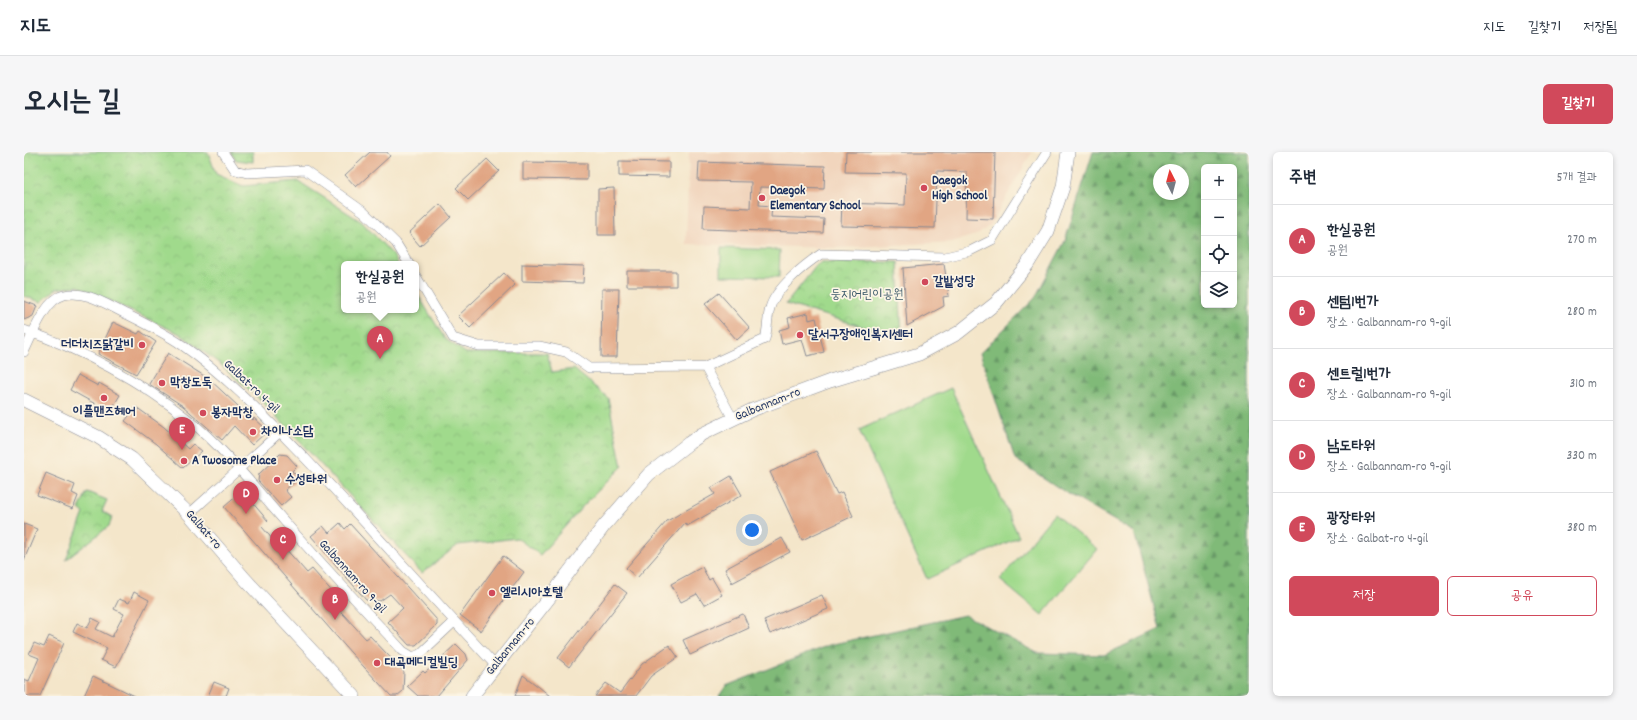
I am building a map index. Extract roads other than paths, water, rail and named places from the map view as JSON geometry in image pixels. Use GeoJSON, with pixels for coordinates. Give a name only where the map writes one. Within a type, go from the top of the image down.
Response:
{"type":"FeatureCollection","features":[{"type":"Feature","properties":{"kind":"main road","name":"Galbannam-ro"},"geometry":{"type":"LineString","coordinates":[[472,696],[558,588],[603,527],[649,474],[702,434],[733,419],[830,381],[919,354],[958,333],[996,303],[1028,265],[1048,231],[1064,187],[1068,152]]}},
{"type":"Feature","properties":{"kind":"main road","name":"Galbat-ro"},"geometry":{"type":"LineString","coordinates":[[24,400],[98,437],[132,459],[189,514],[245,579],[354,696]]}},
{"type":"Feature","properties":{"kind":"street"},"geometry":{"type":"LineString","coordinates":[[223,152],[235,170],[247,173],[305,170],[364,212],[396,243],[407,261]]}},
{"type":"Feature","properties":{"kind":"street"},"geometry":{"type":"LineString","coordinates":[[419,281],[453,338],[480,346],[538,346],[566,352],[589,368],[705,367],[765,339],[768,330],[769,309],[774,296],[812,260],[821,254],[946,257],[970,251],[992,240],[1047,152]]}},
{"type":"Feature","properties":{"kind":"street","name":"Galbat-ro 4-gil"},"geometry":{"type":"LineString","coordinates":[[24,352],[28,332],[51,301],[62,295],[78,293],[92,298],[161,332],[182,345],[235,388],[280,432],[189,514]]}},
{"type":"Feature","properties":{"kind":"street"},"geometry":{"type":"LineString","coordinates":[[28,332],[82,354],[157,396],[199,429],[239,469]]}},
{"type":"Feature","properties":{"kind":"street"},"geometry":{"type":"LineString","coordinates":[[705,367],[733,419]]}},
{"type":"Feature","properties":{"kind":"street"},"geometry":{"type":"LineString","coordinates":[[280,432],[364,521],[454,622],[496,666]]}},
{"type":"Feature","properties":{"kind":"street","name":"Galbannam-ro 9-gil"},"geometry":{"type":"LineString","coordinates":[[239,469],[318,560],[403,651],[414,657],[420,654],[454,622]]}},
{"type":"Feature","properties":{"kind":"place","name":"Daegok High School"},"geometry":{"type":"Point","coordinates":[924,188]}},
{"type":"Feature","properties":{"kind":"place","name":"Daegok Elementary School"},"geometry":{"type":"Point","coordinates":[762,198]}},
{"type":"Feature","properties":{"kind":"place","name":"갈밭성당"},"geometry":{"type":"Point","coordinates":[925,282]}},
{"type":"Feature","properties":{"kind":"place","name":"달서구장애인복지센터"},"geometry":{"type":"Point","coordinates":[800,335]}},
{"type":"Feature","properties":{"kind":"place","name":"더더치즈닭갈비"},"geometry":{"type":"Point","coordinates":[142,345]}},
{"type":"Feature","properties":{"kind":"place","name":"한실공원"},"geometry":{"type":"Point","coordinates":[380,359]}},
{"type":"Feature","properties":{"kind":"place","name":"막창도둑"},"geometry":{"type":"Point","coordinates":[162,383]}},
{"type":"Feature","properties":{"kind":"place","name":"이플맨즈헤어"},"geometry":{"type":"Point","coordinates":[104,398]}},
{"type":"Feature","properties":{"kind":"place","name":"봉자막창"},"geometry":{"type":"Point","coordinates":[203,413]}},
{"type":"Feature","properties":{"kind":"place","name":"차이나소담"},"geometry":{"type":"Point","coordinates":[253,432]}},
{"type":"Feature","properties":{"kind":"place","name":"광장타워"},"geometry":{"type":"Point","coordinates":[182,450]}},
{"type":"Feature","properties":{"kind":"place","name":"A Twosome Place"},"geometry":{"type":"Point","coordinates":[184,461]}},
{"type":"Feature","properties":{"kind":"place","name":"수성타워"},"geometry":{"type":"Point","coordinates":[277,480]}},
{"type":"Feature","properties":{"kind":"place","name":"남도타워"},"geometry":{"type":"Point","coordinates":[246,514]}},
{"type":"Feature","properties":{"kind":"place","name":"센트럴1번가"},"geometry":{"type":"Point","coordinates":[283,560]}},
{"type":"Feature","properties":{"kind":"place","name":"엘리시아호텔"},"geometry":{"type":"Point","coordinates":[492,593]}},
{"type":"Feature","properties":{"kind":"place","name":"센텀1번가"},"geometry":{"type":"Point","coordinates":[335,620]}},
{"type":"Feature","properties":{"kind":"place","name":"대곡메디컬빌딩"},"geometry":{"type":"Point","coordinates":[377,663]}},
{"type":"Feature","properties":{"kind":"park label","name":"둥지어린이공원"},"geometry":{"type":"Point","coordinates":[867,295]}}]}
